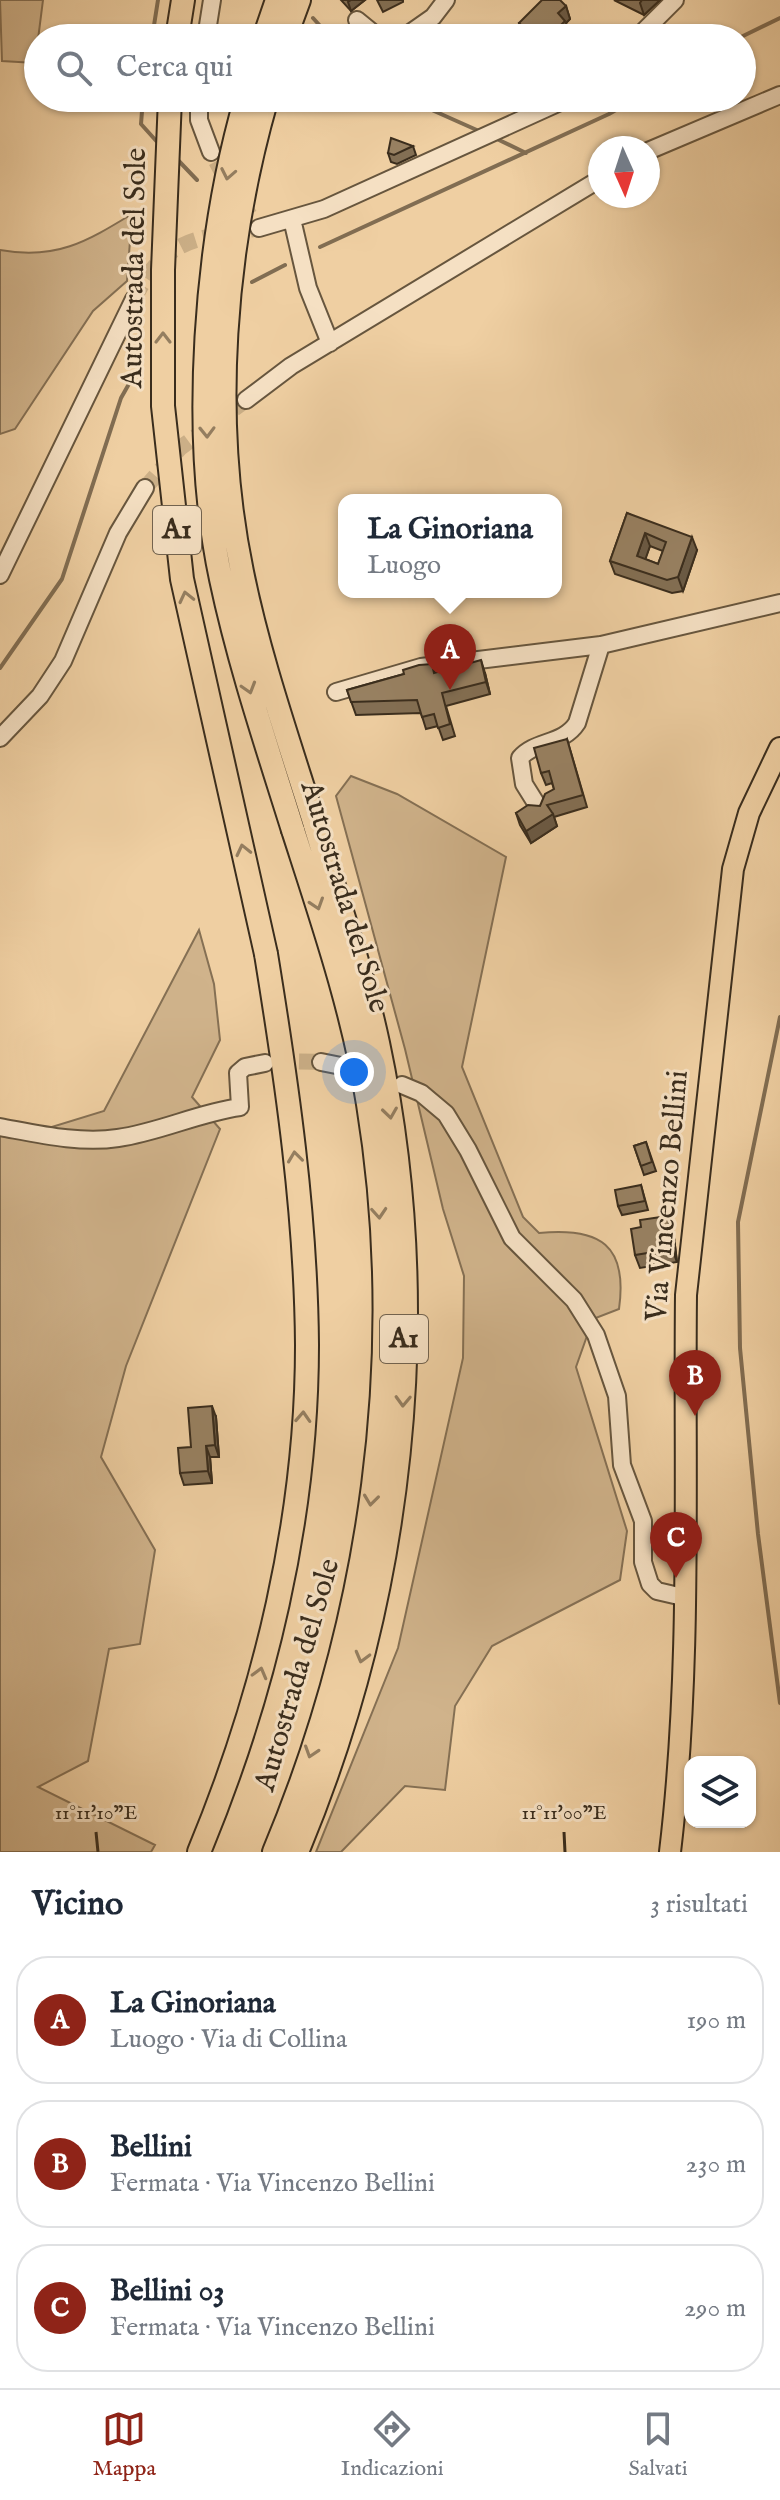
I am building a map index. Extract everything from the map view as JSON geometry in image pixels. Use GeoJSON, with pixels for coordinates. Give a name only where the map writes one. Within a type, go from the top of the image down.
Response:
{"type":"FeatureCollection","features":[{"type":"Feature","properties":{"kind":"highway"},"geometry":{"type":"LineString","coordinates":[[179,24],[183,0]]}},
{"type":"Feature","properties":{"kind":"highway"},"geometry":{"type":"LineString","coordinates":[[269,24],[277,0]]}},
{"type":"Feature","properties":{"kind":"highway"},"geometry":{"type":"LineString","coordinates":[[290,24],[299,0]]}},
{"type":"Feature","properties":{"kind":"highway","name":"Autostrada del Sole"},"geometry":{"type":"LineString","coordinates":[[169,112],[163,270],[163,406],[182,579],[266,954],[298,1175],[307,1346],[290,1537],[271,1631],[249,1715],[199,1852]]}},
{"type":"Feature","properties":{"kind":"highway","name":"Autostrada del Sole"},"geometry":{"type":"LineString","coordinates":[[243,112],[213,253],[206,362],[208,490],[220,576],[239,656],[304,826],[374,1027],[388,1102],[403,1226],[404,1383],[401,1442],[369,1629],[335,1752],[297,1852]]}},
{"type":"Feature","properties":{"kind":"highway","name":"Autostrada del Sole"},"geometry":{"type":"LineString","coordinates":[[263,112],[235,251],[226,362],[228,487],[241,571],[368,1104],[383,1274],[380,1430],[364,1553],[349,1625],[314,1746],[274,1852]]}},
{"type":"Feature","properties":{"kind":"main road","name":"Via Vincenzo Bellini"},"geometry":{"type":"LineString","coordinates":[[670,1852],[679,1777],[686,1295],[724,931],[740,841],[780,748]]}},
{"type":"Feature","properties":{"kind":"street"},"geometry":{"type":"LineString","coordinates":[[208,24],[212,0]]}},
{"type":"Feature","properties":{"kind":"street"},"geometry":{"type":"LineString","coordinates":[[423,24],[446,0]]}},
{"type":"Feature","properties":{"kind":"street"},"geometry":{"type":"LineString","coordinates":[[651,24],[675,0]]}},
{"type":"Feature","properties":{"kind":"street"},"geometry":{"type":"LineString","coordinates":[[357,20],[362,24]]}},
{"type":"Feature","properties":{"kind":"street"},"geometry":{"type":"LineString","coordinates":[[756,105],[780,95]]}},
{"type":"Feature","properties":{"kind":"street"},"geometry":{"type":"LineString","coordinates":[[199,112],[211,152]]}},
{"type":"Feature","properties":{"kind":"street"},"geometry":{"type":"LineString","coordinates":[[259,228],[324,209],[538,112]]}},
{"type":"Feature","properties":{"kind":"street"},"geometry":{"type":"LineString","coordinates":[[660,146],[740,112]]}},
{"type":"Feature","properties":{"kind":"street"},"geometry":{"type":"LineString","coordinates":[[246,400],[291,366],[588,186]]}},
{"type":"Feature","properties":{"kind":"street"},"geometry":{"type":"LineString","coordinates":[[292,219],[308,288],[330,343]]}},
{"type":"Feature","properties":{"kind":"street"},"geometry":{"type":"LineString","coordinates":[[0,575],[134,299]]}},
{"type":"Feature","properties":{"kind":"street"},"geometry":{"type":"LineString","coordinates":[[0,738],[40,696],[63,661],[118,533],[145,488]]}},
{"type":"Feature","properties":{"kind":"street"},"geometry":{"type":"LineString","coordinates":[[336,692],[421,667],[601,645],[780,603]]}},
{"type":"Feature","properties":{"kind":"street"},"geometry":{"type":"LineString","coordinates":[[539,808],[524,784],[520,758],[526,751],[570,734],[577,723],[601,645]]}},
{"type":"Feature","properties":{"kind":"street"},"geometry":{"type":"LineString","coordinates":[[321,1062],[346,1067]]}},
{"type":"Feature","properties":{"kind":"street"},"geometry":{"type":"LineString","coordinates":[[0,1127],[57,1138],[117,1138],[209,1112],[240,1107],[238,1073],[245,1067],[265,1063]]}},
{"type":"Feature","properties":{"kind":"street"},"geometry":{"type":"LineString","coordinates":[[402,1085],[421,1093],[446,1114],[468,1150],[512,1238],[574,1300],[596,1335],[617,1396],[622,1465],[643,1521],[646,1574],[657,1591],[683,1597]]}},
{"type":"Feature","properties":{"kind":"shaded area"},"geometry":{"type":"Polygon","coordinates":[[[0,0],[43,0],[40,24],[24,24],[24,62],[2,61],[0,0]]]}},
{"type":"Feature","properties":{"kind":"shaded area"},"geometry":{"type":"Polygon","coordinates":[[[132,214],[127,281],[93,311],[15,429],[0,434],[0,250],[38,253],[70,246],[132,214]]]}},
{"type":"Feature","properties":{"kind":"shaded area"},"geometry":{"type":"Polygon","coordinates":[[[351,776],[397,794],[506,857],[462,1067],[523,1217],[539,1233],[578,1233],[593,1238],[614,1255],[619,1269],[619,1309],[593,1319],[576,1367],[627,1531],[620,1580],[492,1646],[455,1706],[445,1790],[405,1786],[341,1852],[316,1852],[398,1648],[463,1358],[464,1276],[443,1209],[405,1049],[336,796],[351,776]]]}},
{"type":"Feature","properties":{"kind":"shaded area"},"geometry":{"type":"Polygon","coordinates":[[[199,930],[214,984],[220,1040],[192,1097],[220,1129],[126,1366],[101,1457],[155,1550],[140,1644],[109,1649],[88,1761],[38,1787],[155,1845],[151,1852],[0,1852],[0,1135],[29,1134],[104,1111],[199,930]]]}},
{"type":"Feature","properties":{"kind":"building"},"geometry":{"type":"Polygon","coordinates":[[[542,0],[560,0],[566,6],[558,13],[565,21],[562,24],[519,23],[542,0]]]}},
{"type":"Feature","properties":{"kind":"building"},"geometry":{"type":"Polygon","coordinates":[[[391,138],[413,146],[394,155],[388,153],[391,138]]]}},
{"type":"Feature","properties":{"kind":"building"},"geometry":{"type":"Polygon","coordinates":[[[627,513],[692,537],[678,577],[667,580],[610,561],[627,513]],[[645,533],[637,556],[658,564],[666,542],[645,533]]]}},
{"type":"Feature","properties":{"kind":"building"},"geometry":{"type":"Polygon","coordinates":[[[481,660],[486,682],[442,693],[450,724],[438,728],[434,714],[422,717],[417,700],[351,702],[347,690],[404,674],[403,670],[419,665],[432,664],[434,673],[481,660]]]}},
{"type":"Feature","properties":{"kind":"building"},"geometry":{"type":"Polygon","coordinates":[[[567,739],[583,795],[547,805],[553,814],[526,831],[516,813],[528,805],[540,806],[545,794],[554,789],[549,771],[541,773],[534,748],[567,739]]]}},
{"type":"Feature","properties":{"kind":"building"},"geometry":{"type":"Polygon","coordinates":[[[646,1142],[652,1162],[641,1166],[634,1146],[646,1142]]]}},
{"type":"Feature","properties":{"kind":"building"},"geometry":{"type":"Polygon","coordinates":[[[641,1185],[645,1201],[618,1206],[615,1190],[641,1185]]]}},
{"type":"Feature","properties":{"kind":"building"},"geometry":{"type":"Polygon","coordinates":[[[668,1216],[672,1249],[635,1255],[631,1229],[641,1227],[640,1220],[668,1216]]]}},
{"type":"Feature","properties":{"kind":"building"},"geometry":{"type":"Polygon","coordinates":[[[212,1406],[215,1445],[206,1446],[208,1471],[180,1473],[178,1448],[191,1447],[188,1408],[212,1406]]]}},
{"type":"Feature","properties":{"kind":"waterway"},"geometry":{"type":"LineString","coordinates":[[154,24],[158,0]]}},
{"type":"Feature","properties":{"kind":"waterway"},"geometry":{"type":"LineString","coordinates":[[313,18],[318,24]]}},
{"type":"Feature","properties":{"kind":"waterway"},"geometry":{"type":"LineString","coordinates":[[756,30],[780,18]]}},
{"type":"Feature","properties":{"kind":"waterway"},"geometry":{"type":"LineString","coordinates":[[142,112],[141,124],[159,144]]}},
{"type":"Feature","properties":{"kind":"waterway"},"geometry":{"type":"LineString","coordinates":[[436,112],[479,131]]}},
{"type":"Feature","properties":{"kind":"waterway"},"geometry":{"type":"LineString","coordinates":[[320,247],[612,112]]}},
{"type":"Feature","properties":{"kind":"waterway"},"geometry":{"type":"LineString","coordinates":[[499,140],[526,153]]}},
{"type":"Feature","properties":{"kind":"waterway"},"geometry":{"type":"LineString","coordinates":[[175,157],[197,180]]}},
{"type":"Feature","properties":{"kind":"waterway"},"geometry":{"type":"LineString","coordinates":[[252,282],[285,265]]}},
{"type":"Feature","properties":{"kind":"waterway"},"geometry":{"type":"LineString","coordinates":[[0,668],[62,579],[121,398],[134,375]]}},
{"type":"Feature","properties":{"kind":"waterway"},"geometry":{"type":"LineString","coordinates":[[780,1017],[738,1222],[740,1348],[758,1534],[780,1703]]}},
{"type":"Feature","properties":{"kind":"tunnel"},"geometry":{"type":"LineString","coordinates":[[134,299],[158,263],[185,244],[259,228],[233,192],[211,152]]}},
{"type":"Feature","properties":{"kind":"tunnel"},"geometry":{"type":"LineString","coordinates":[[145,488],[180,448],[246,400]]}},
{"type":"Feature","properties":{"kind":"tunnel"},"geometry":{"type":"LineString","coordinates":[[275,1061],[321,1062]]}},
{"type":"Feature","properties":{"kind":"place","name":"La Ginoriana"},"geometry":{"type":"Point","coordinates":[450,690]}},
{"type":"Feature","properties":{"kind":"place","name":"Bellini"},"geometry":{"type":"Point","coordinates":[695,1416]}},
{"type":"Feature","properties":{"kind":"place","name":"Bellini 03"},"geometry":{"type":"Point","coordinates":[676,1578]}}]}
